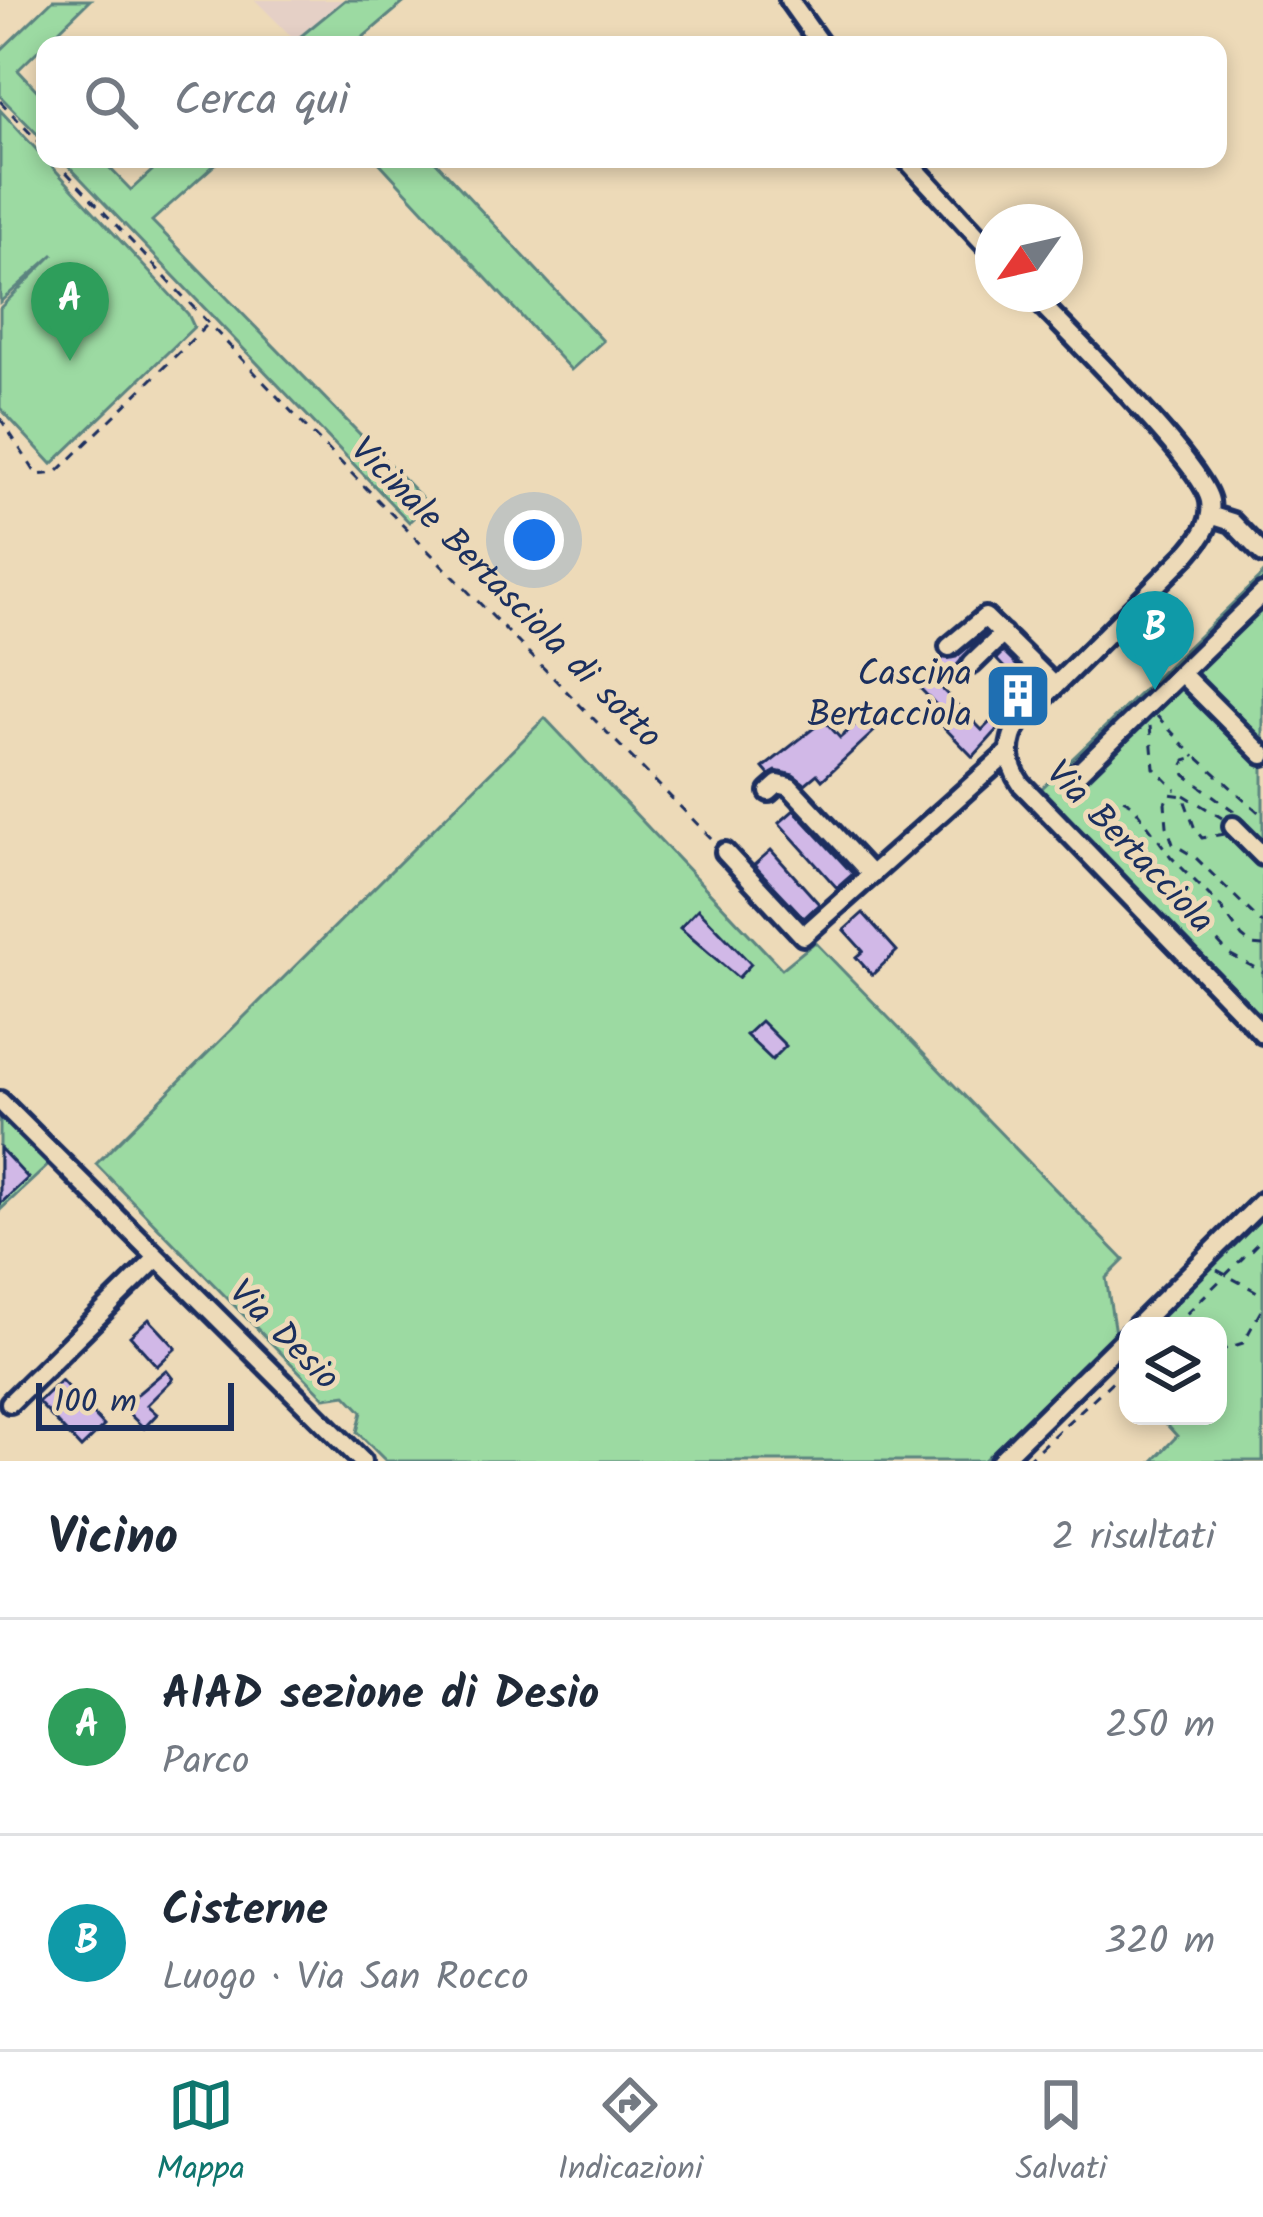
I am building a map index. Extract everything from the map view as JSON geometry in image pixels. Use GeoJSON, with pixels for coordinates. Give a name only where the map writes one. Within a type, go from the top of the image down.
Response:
{"type":"FeatureCollection","features":[{"type":"Feature","properties":{"kind":"street"},"geometry":{"type":"LineString","coordinates":[[789,0],[815,36]]}},
{"type":"Feature","properties":{"kind":"street"},"geometry":{"type":"LineString","coordinates":[[914,168],[975,234]]}},
{"type":"Feature","properties":{"kind":"street"},"geometry":{"type":"LineString","coordinates":[[1049,312],[1186,460],[1208,494],[1210,515],[1232,522],[1263,554]]}},
{"type":"Feature","properties":{"kind":"street","name":"Via Bertacciola"},"geometry":{"type":"LineString","coordinates":[[1210,515],[1190,551],[1017,724],[1009,752],[1012,771],[1021,784],[1263,1034]]}},
{"type":"Feature","properties":{"kind":"street"},"geometry":{"type":"LineString","coordinates":[[1073,778],[1261,601]]}},
{"type":"Feature","properties":{"kind":"street"},"geometry":{"type":"LineString","coordinates":[[950,647],[982,616],[1059,682]]}},
{"type":"Feature","properties":{"kind":"street"},"geometry":{"type":"LineString","coordinates":[[972,664],[1003,634]]}},
{"type":"Feature","properties":{"kind":"street"},"geometry":{"type":"LineString","coordinates":[[1181,673],[1263,755]]}},
{"type":"Feature","properties":{"kind":"street","name":"Via Bertacciola"},"geometry":{"type":"LineString","coordinates":[[725,852],[803,936],[1009,752]]}},
{"type":"Feature","properties":{"kind":"street"},"geometry":{"type":"LineString","coordinates":[[769,792],[778,784],[790,788],[872,875]]}},
{"type":"Feature","properties":{"kind":"street"},"geometry":{"type":"LineString","coordinates":[[1237,829],[1263,856]]}},
{"type":"Feature","properties":{"kind":"street","name":"Via Desio"},"geometry":{"type":"LineString","coordinates":[[3,1110],[362,1461]]}},
{"type":"Feature","properties":{"kind":"street"},"geometry":{"type":"LineString","coordinates":[[1146,1317],[1263,1201]]}},
{"type":"Feature","properties":{"kind":"street"},"geometry":{"type":"LineString","coordinates":[[10,1403],[157,1258]]}},
{"type":"Feature","properties":{"kind":"street"},"geometry":{"type":"LineString","coordinates":[[1000,1461],[1119,1344]]}},
{"type":"Feature","properties":{"kind":"path"},"geometry":{"type":"LineString","coordinates":[[0,101],[36,139]]}},
{"type":"Feature","properties":{"kind":"path","name":"Vicinale Bertasciola di sotto"},"geometry":{"type":"LineString","coordinates":[[62,168],[725,852]]}},
{"type":"Feature","properties":{"kind":"path"},"geometry":{"type":"LineString","coordinates":[[0,418],[37,475],[56,473],[208,323]]}},
{"type":"Feature","properties":{"kind":"path"},"geometry":{"type":"LineString","coordinates":[[1149,704],[1195,757],[1263,816]]}},
{"type":"Feature","properties":{"kind":"path"},"geometry":{"type":"LineString","coordinates":[[1149,704],[1154,768],[1179,792],[1237,829]]}},
{"type":"Feature","properties":{"kind":"path"},"geometry":{"type":"LineString","coordinates":[[1195,757],[1185,760],[1182,770],[1246,824],[1202,838],[1184,796],[1171,792],[1166,797],[1167,826],[1173,844],[1195,856],[1263,924]]}},
{"type":"Feature","properties":{"kind":"path"},"geometry":{"type":"LineString","coordinates":[[1263,946],[1242,937],[1220,906],[1171,857],[1132,804],[1118,798],[1111,812],[1132,848],[1229,955],[1263,972]]}},
{"type":"Feature","properties":{"kind":"path"},"geometry":{"type":"LineString","coordinates":[[1184,1317],[1263,1238]]}},
{"type":"Feature","properties":{"kind":"path"},"geometry":{"type":"LineString","coordinates":[[1204,1260],[1263,1294]]}},
{"type":"Feature","properties":{"kind":"path"},"geometry":{"type":"LineString","coordinates":[[1227,1348],[1243,1342],[1263,1307]]}},
{"type":"Feature","properties":{"kind":"path"},"geometry":{"type":"LineString","coordinates":[[1026,1461],[1119,1375]]}},
{"type":"Feature","properties":{"kind":"shaded area"},"geometry":{"type":"Polygon","coordinates":[[[255,0],[344,0],[300,36],[291,36],[255,0]]]}},
{"type":"Feature","properties":{"kind":"green space"},"geometry":{"type":"Polygon","coordinates":[[[53,0],[90,0],[53,36],[36,36],[36,52],[18,70],[36,89],[36,133],[0,96],[0,51],[53,0]]]}},
{"type":"Feature","properties":{"kind":"green space"},"geometry":{"type":"Polygon","coordinates":[[[345,0],[407,0],[365,36],[301,36],[345,0]]]}},
{"type":"Feature","properties":{"kind":"green space"},"geometry":{"type":"Polygon","coordinates":[[[0,110],[36,149],[36,168],[53,168],[188,314],[194,327],[52,464],[0,408],[0,308],[54,254],[0,302],[0,110]]]}},
{"type":"Feature","properties":{"kind":"green space"},"geometry":{"type":"Polygon","coordinates":[[[71,168],[110,168],[131,190],[155,168],[211,168],[152,221],[428,504],[409,522],[71,168]]]}},
{"type":"Feature","properties":{"kind":"green space"},"geometry":{"type":"Polygon","coordinates":[[[384,168],[441,168],[603,341],[571,370],[384,168]]]}},
{"type":"Feature","properties":{"kind":"green space"},"geometry":{"type":"Polygon","coordinates":[[[1263,574],[1263,1021],[1039,791],[1263,574]]]}},
{"type":"Feature","properties":{"kind":"green space"},"geometry":{"type":"Polygon","coordinates":[[[545,718],[782,969],[815,942],[1124,1260],[1106,1278],[1115,1333],[983,1461],[386,1461],[357,1432],[362,1412],[346,1395],[325,1398],[96,1164],[545,718]]]}},
{"type":"Feature","properties":{"kind":"green space"},"geometry":{"type":"Polygon","coordinates":[[[0,1108],[54,1160],[0,1210],[0,1108]]]}},
{"type":"Feature","properties":{"kind":"green space"},"geometry":{"type":"Polygon","coordinates":[[[1263,1213],[1263,1461],[1153,1461],[1177,1436],[1167,1425],[1227,1425],[1227,1317],[1156,1317],[1263,1213]]]}},
{"type":"Feature","properties":{"kind":"building","name":"Cascina Bertacciola"},"geometry":{"type":"Polygon","coordinates":[[[984,634],[939,686],[982,730],[998,714],[991,707],[1017,681],[996,659],[1003,652],[1037,686],[973,757],[936,719],[943,712],[916,684],[943,658],[956,657],[984,634]]]}},
{"type":"Feature","properties":{"kind":"building"},"geometry":{"type":"Polygon","coordinates":[[[870,712],[881,725],[822,780],[817,774],[805,784],[793,775],[776,771],[769,775],[763,768],[824,720],[840,738],[870,712]]]}},
{"type":"Feature","properties":{"kind":"building"},"geometry":{"type":"Polygon","coordinates":[[[794,810],[853,874],[837,888],[779,823],[794,810]]]}},
{"type":"Feature","properties":{"kind":"building"},"geometry":{"type":"Polygon","coordinates":[[[771,850],[819,904],[804,918],[754,865],[771,850]]]}},
{"type":"Feature","properties":{"kind":"building"},"geometry":{"type":"Polygon","coordinates":[[[698,909],[751,964],[738,978],[680,928],[698,909]]]}},
{"type":"Feature","properties":{"kind":"building"},"geometry":{"type":"Polygon","coordinates":[[[863,913],[897,951],[872,975],[856,957],[863,951],[844,930],[863,913]]]}},
{"type":"Feature","properties":{"kind":"building"},"geometry":{"type":"Polygon","coordinates":[[[761,1021],[786,1046],[772,1060],[746,1035],[761,1021]]]}},
{"type":"Feature","properties":{"kind":"building"},"geometry":{"type":"Polygon","coordinates":[[[0,1148],[28,1178],[0,1204],[0,1148]]]}},
{"type":"Feature","properties":{"kind":"building"},"geometry":{"type":"Polygon","coordinates":[[[149,1319],[176,1348],[157,1366],[130,1336],[149,1319]]]}},
{"type":"Feature","properties":{"kind":"building"},"geometry":{"type":"Polygon","coordinates":[[[166,1370],[173,1379],[147,1405],[157,1414],[144,1428],[122,1407],[166,1370]]]}},
{"type":"Feature","properties":{"kind":"building"},"geometry":{"type":"Polygon","coordinates":[[[61,1380],[104,1426],[81,1448],[38,1402],[61,1380]]]}},
{"type":"Feature","properties":{"kind":"place","name":"AIAD sezione di Desio"},"geometry":{"type":"Point","coordinates":[70,361]}},
{"type":"Feature","properties":{"kind":"place","name":"Cisterne"},"geometry":{"type":"Point","coordinates":[1155,690]}},
{"type":"Feature","properties":{"kind":"place","name":"Cascina Bertacciola"},"geometry":{"type":"Point","coordinates":[1018,696]}}]}
